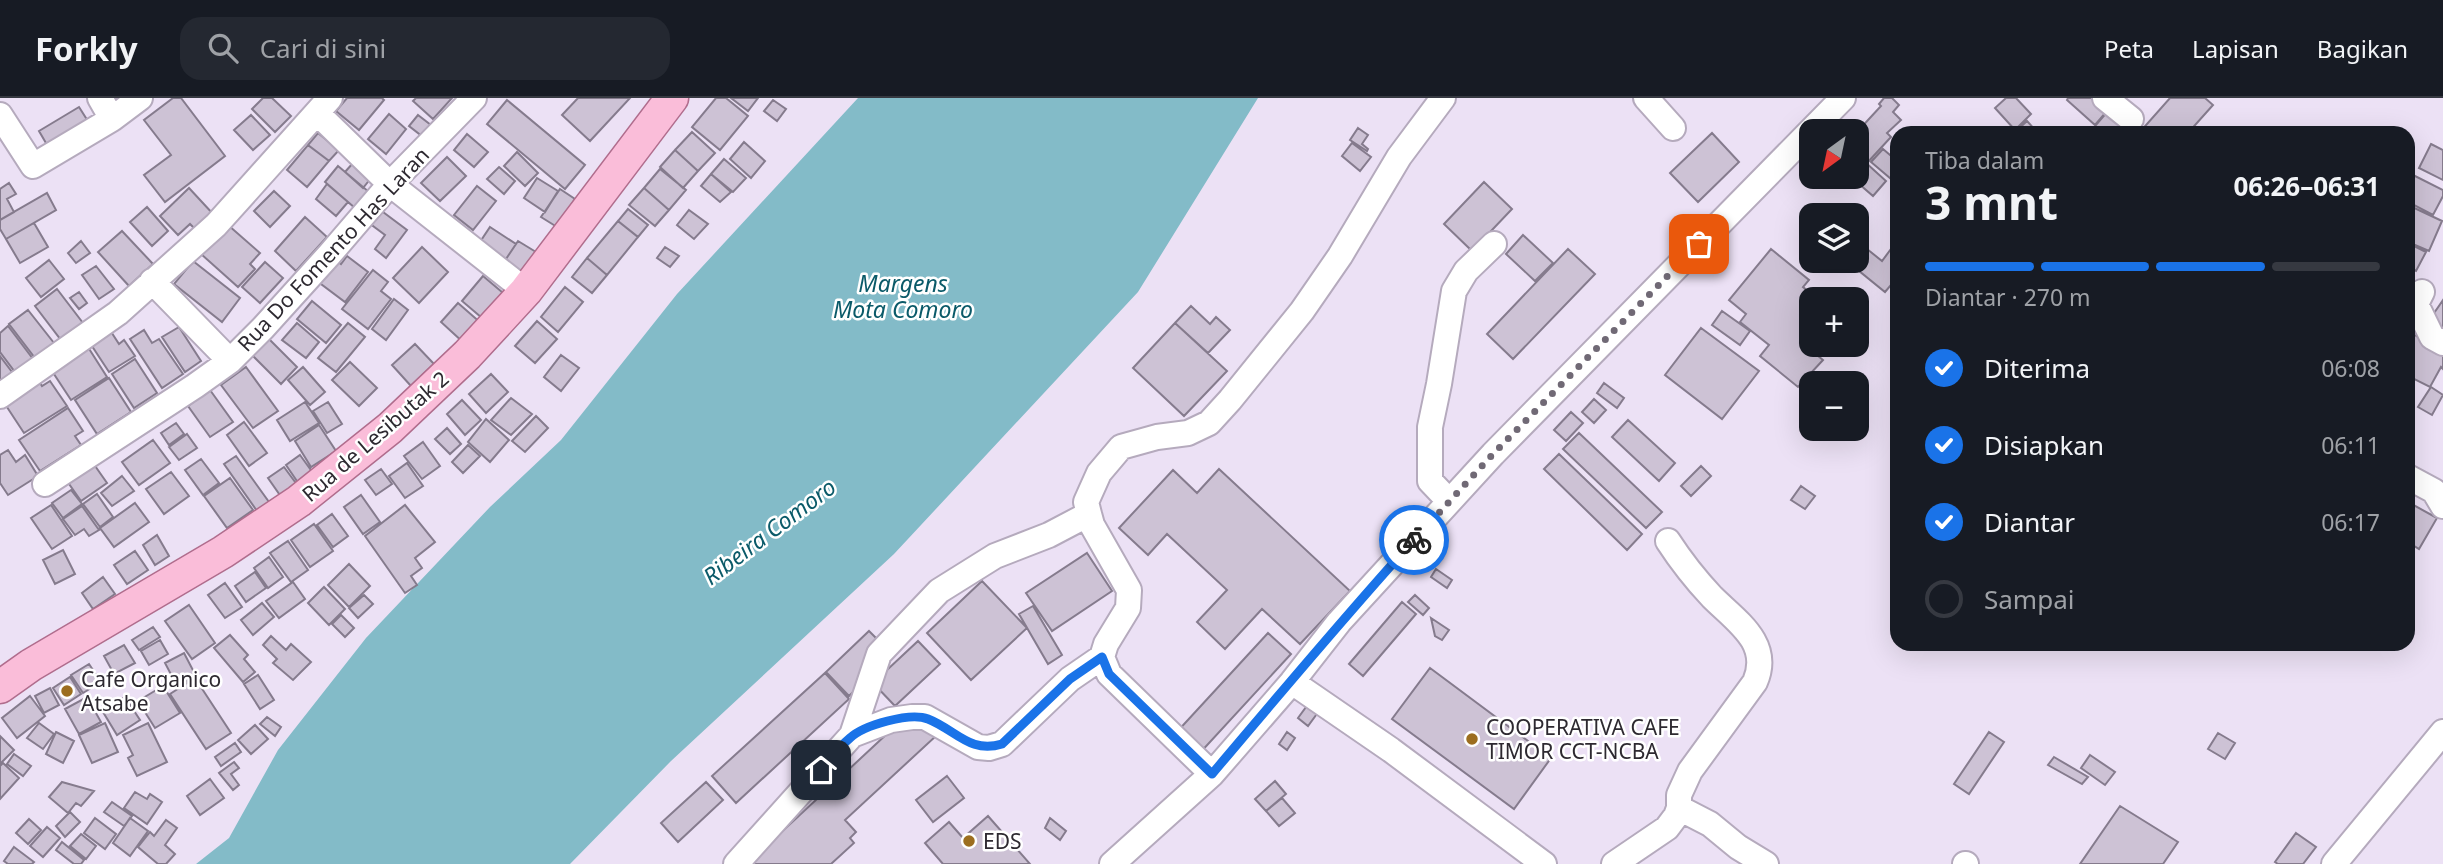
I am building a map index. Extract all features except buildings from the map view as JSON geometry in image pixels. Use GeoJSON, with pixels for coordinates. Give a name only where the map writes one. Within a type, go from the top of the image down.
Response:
{"type":"FeatureCollection","features":[{"type":"Feature","properties":{"kind":"main road","name":"Rua de Lesibutak 2"},"geometry":{"type":"LineString","coordinates":[[0,687],[32,665],[223,552],[299,501],[390,428],[467,355],[526,291],[673,98]]}},
{"type":"Feature","properties":{"kind":"street"},"geometry":{"type":"LineString","coordinates":[[0,115],[39,173],[106,108],[140,98]]}},
{"type":"Feature","properties":{"kind":"street","name":"Rua Do Fomento Has Laran"},"geometry":{"type":"LineString","coordinates":[[45,484],[195,386],[230,360],[330,255],[390,184],[474,98]]}},
{"type":"Feature","properties":{"kind":"street"},"geometry":{"type":"LineString","coordinates":[[852,735],[891,720],[925,718],[978,747],[989,748],[1002,744],[1070,679],[1102,657],[1106,644],[1128,608],[1129,590],[1092,524],[1086,502],[1100,473],[1121,447],[1157,437],[1188,433],[1209,423],[1302,311],[1340,256],[1399,157],[1443,98]]}},
{"type":"Feature","properties":{"kind":"street"},"geometry":{"type":"LineString","coordinates":[[1646,98],[1673,128]]}},
{"type":"Feature","properties":{"kind":"street"},"geometry":{"type":"LineString","coordinates":[[1112,864],[1212,774],[1292,682],[1339,622],[1449,501],[1843,98]]}},
{"type":"Feature","properties":{"kind":"street"},"geometry":{"type":"LineString","coordinates":[[2105,98],[2131,119]]}},
{"type":"Feature","properties":{"kind":"street"},"geometry":{"type":"LineString","coordinates":[[0,396],[118,313],[216,225],[323,105],[390,184],[526,291]]}},
{"type":"Feature","properties":{"kind":"street"},"geometry":{"type":"LineString","coordinates":[[1449,501],[1430,481],[1430,427],[1440,384],[1454,291],[1466,271],[1494,244]]}},
{"type":"Feature","properties":{"kind":"street"},"geometry":{"type":"LineString","coordinates":[[152,281],[230,360]]}},
{"type":"Feature","properties":{"kind":"street"},"geometry":{"type":"LineString","coordinates":[[2422,292],[2416,304],[2432,337],[2443,344]]}},
{"type":"Feature","properties":{"kind":"street"},"geometry":{"type":"LineString","coordinates":[[2415,481],[2434,491],[2442,502]]}},
{"type":"Feature","properties":{"kind":"street"},"geometry":{"type":"LineString","coordinates":[[736,864],[852,735],[879,654],[939,592],[995,556],[1049,535],[1090,514]]}},
{"type":"Feature","properties":{"kind":"street"},"geometry":{"type":"LineString","coordinates":[[1614,864],[1667,828],[1676,816],[1679,794],[1690,771],[1755,682],[1760,671],[1758,647],[1740,624],[1714,599],[1668,541]]}},
{"type":"Feature","properties":{"kind":"street"},"geometry":{"type":"LineString","coordinates":[[1102,657],[1109,674],[1212,774]]}},
{"type":"Feature","properties":{"kind":"street"},"geometry":{"type":"LineString","coordinates":[[1292,682],[1391,750],[1544,864]]}},
{"type":"Feature","properties":{"kind":"street"},"geometry":{"type":"LineString","coordinates":[[2334,864],[2443,732]]}},
{"type":"Feature","properties":{"kind":"street"},"geometry":{"type":"LineString","coordinates":[[1679,808],[1710,824],[1738,847],[1766,864]]}},
{"type":"Feature","properties":{"kind":"water","name":"Margens Mota Comoro"},"geometry":{"type":"Polygon","coordinates":[[[858,98],[1258,98],[1138,292],[894,554],[671,761],[570,864],[196,864],[229,838],[278,750],[366,638],[490,507],[561,440],[677,294],[858,98]]]}},
{"type":"Feature","properties":{"kind":"way so far"},"geometry":{"type":"LineString","coordinates":[[1414,540],[1493,454],[1699,244]]}},
{"type":"Feature","properties":{"kind":"place","name":"Cafe Organico Atsabe"},"geometry":{"type":"Point","coordinates":[67,691]}},
{"type":"Feature","properties":{"kind":"place","name":"COOPERATIVA CAFE TIMOR CCT-NCBA"},"geometry":{"type":"Point","coordinates":[1472,739]}},
{"type":"Feature","properties":{"kind":"place","name":"EDS"},"geometry":{"type":"Point","coordinates":[969,841]}},
{"type":"Feature","properties":{"kind":"route"},"geometry":{"type":"LineString","coordinates":[[821,770],[852,735],[891,720],[925,718],[978,747],[989,748],[1002,744],[1070,679],[1102,657],[1109,674],[1212,774],[1292,682],[1339,622],[1414,540]]}},
{"type":"Feature","properties":{"kind":"water label","name":"Ribeira Comoro"},"geometry":{"type":"Point","coordinates":[769,531]}}]}
